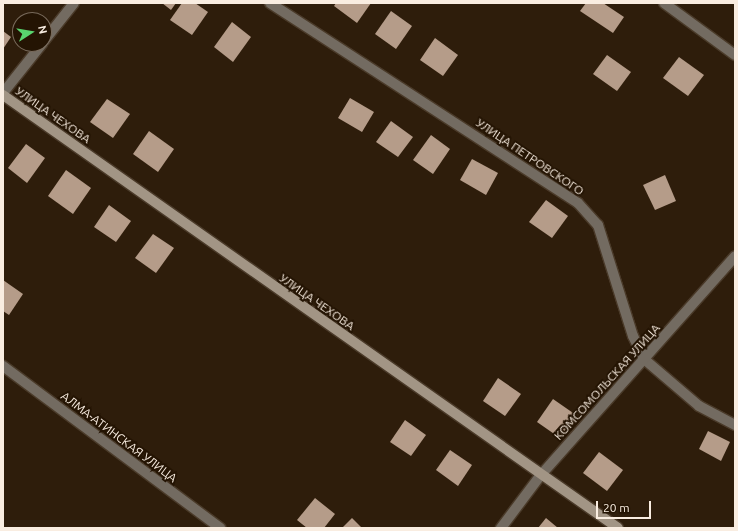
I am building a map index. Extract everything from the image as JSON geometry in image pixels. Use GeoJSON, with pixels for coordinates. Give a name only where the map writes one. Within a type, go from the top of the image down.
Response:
{"type":"FeatureCollection","features":[{"type":"Feature","properties":{"kind":"street"},"geometry":{"type":"LineString","coordinates":[[52,31],[74,3]]}},
{"type":"Feature","properties":{"kind":"street","name":"УЛИЦА ПЕТРОВСКОГО"},"geometry":{"type":"LineString","coordinates":[[270,3],[578,203],[598,226],[633,336],[644,359],[699,406],[735,425]]}},
{"type":"Feature","properties":{"kind":"street"},"geometry":{"type":"LineString","coordinates":[[664,3],[735,56]]}},
{"type":"Feature","properties":{"kind":"street"},"geometry":{"type":"LineString","coordinates":[[3,94],[36,52]]}},
{"type":"Feature","properties":{"kind":"street","name":"УЛИЦА ЧЕХОВА"},"geometry":{"type":"LineString","coordinates":[[3,94],[540,476],[618,528]]}},
{"type":"Feature","properties":{"kind":"street","name":"КОМСОМОЛЬСКАЯ УЛИЦА"},"geometry":{"type":"LineString","coordinates":[[501,528],[540,476],[735,256]]}},
{"type":"Feature","properties":{"kind":"street","name":"АЛМА-АТИНСКАЯ УЛИЦА"},"geometry":{"type":"LineString","coordinates":[[3,366],[220,528]]}},
{"type":"Feature","properties":{"kind":"building"},"geometry":{"type":"Polygon","coordinates":[[[162,3],[176,3],[171,10],[162,3]]]}},
{"type":"Feature","properties":{"kind":"building"},"geometry":{"type":"Polygon","coordinates":[[[182,3],[195,3],[208,12],[192,35],[170,20],[182,3]]]}},
{"type":"Feature","properties":{"kind":"building"},"geometry":{"type":"Polygon","coordinates":[[[336,3],[371,3],[357,23],[334,6],[336,3]]]}},
{"type":"Feature","properties":{"kind":"building"},"geometry":{"type":"Polygon","coordinates":[[[586,3],[603,3],[624,17],[613,33],[580,11],[586,3]]]}},
{"type":"Feature","properties":{"kind":"building"},"geometry":{"type":"Polygon","coordinates":[[[391,11],[412,26],[396,49],[375,34],[391,11]]]}},
{"type":"Feature","properties":{"kind":"building"},"geometry":{"type":"Polygon","coordinates":[[[232,22],[251,37],[233,62],[214,47],[232,22]]]}},
{"type":"Feature","properties":{"kind":"building"},"geometry":{"type":"Polygon","coordinates":[[[3,31],[11,37],[3,49],[3,31]]]}},
{"type":"Feature","properties":{"kind":"building"},"geometry":{"type":"Polygon","coordinates":[[[435,38],[458,55],[443,76],[420,60],[435,38]]]}},
{"type":"Feature","properties":{"kind":"building"},"geometry":{"type":"Polygon","coordinates":[[[607,55],[631,72],[617,91],[593,74],[607,55]]]}},
{"type":"Feature","properties":{"kind":"building"},"geometry":{"type":"Polygon","coordinates":[[[679,57],[704,75],[688,96],[663,78],[679,57]]]}},
{"type":"Feature","properties":{"kind":"building"},"geometry":{"type":"Polygon","coordinates":[[[350,98],[374,112],[362,132],[338,118],[350,98]]]}},
{"type":"Feature","properties":{"kind":"building"},"geometry":{"type":"Polygon","coordinates":[[[107,99],[130,114],[113,138],[90,122],[107,99]]]}},
{"type":"Feature","properties":{"kind":"building"},"geometry":{"type":"Polygon","coordinates":[[[391,121],[413,137],[398,157],[376,142],[391,121]]]}},
{"type":"Feature","properties":{"kind":"building"},"geometry":{"type":"Polygon","coordinates":[[[149,131],[174,149],[158,172],[133,154],[149,131]]]}},
{"type":"Feature","properties":{"kind":"building"},"geometry":{"type":"Polygon","coordinates":[[[431,135],[450,149],[433,174],[413,160],[431,135]]]}},
{"type":"Feature","properties":{"kind":"building"},"geometry":{"type":"Polygon","coordinates":[[[26,144],[45,158],[27,183],[8,168],[26,144]]]}},
{"type":"Feature","properties":{"kind":"building"},"geometry":{"type":"Polygon","coordinates":[[[472,159],[498,173],[486,195],[460,180],[472,159]]]}},
{"type":"Feature","properties":{"kind":"building"},"geometry":{"type":"Polygon","coordinates":[[[66,170],[91,188],[73,214],[48,196],[66,170]]]}},
{"type":"Feature","properties":{"kind":"building"},"geometry":{"type":"Polygon","coordinates":[[[665,175],[676,201],[655,210],[643,185],[665,175]]]}},
{"type":"Feature","properties":{"kind":"building"},"geometry":{"type":"Polygon","coordinates":[[[546,200],[568,216],[552,238],[529,222],[546,200]]]}},
{"type":"Feature","properties":{"kind":"building"},"geometry":{"type":"Polygon","coordinates":[[[109,205],[131,221],[116,242],[94,227],[109,205]]]}},
{"type":"Feature","properties":{"kind":"building"},"geometry":{"type":"Polygon","coordinates":[[[153,234],[174,248],[156,273],[135,258],[153,234]]]}},
{"type":"Feature","properties":{"kind":"building"},"geometry":{"type":"Polygon","coordinates":[[[3,280],[23,294],[9,315],[3,311],[3,280]]]}},
{"type":"Feature","properties":{"kind":"building"},"geometry":{"type":"Polygon","coordinates":[[[498,378],[521,394],[505,416],[483,401],[498,378]]]}},
{"type":"Feature","properties":{"kind":"building"},"geometry":{"type":"Polygon","coordinates":[[[553,399],[576,415],[560,438],[537,422],[553,399]]]}},
{"type":"Feature","properties":{"kind":"building"},"geometry":{"type":"Polygon","coordinates":[[[405,420],[426,435],[411,456],[390,442],[405,420]]]}},
{"type":"Feature","properties":{"kind":"building"},"geometry":{"type":"Polygon","coordinates":[[[708,431],[730,442],[721,461],[699,449],[708,431]]]}},
{"type":"Feature","properties":{"kind":"building"},"geometry":{"type":"Polygon","coordinates":[[[450,450],[472,465],[458,486],[436,470],[450,450]]]}},
{"type":"Feature","properties":{"kind":"building"},"geometry":{"type":"Polygon","coordinates":[[[599,452],[623,470],[607,491],[583,473],[599,452]]]}},
{"type":"Feature","properties":{"kind":"building"},"geometry":{"type":"Polygon","coordinates":[[[315,498],[335,514],[324,528],[307,528],[297,520],[315,498]]]}},
{"type":"Feature","properties":{"kind":"building"},"geometry":{"type":"Polygon","coordinates":[[[352,518],[362,528],[342,528],[352,518]]]}},
{"type":"Feature","properties":{"kind":"building"},"geometry":{"type":"Polygon","coordinates":[[[546,518],[558,528],[538,528],[546,518]]]}}]}
